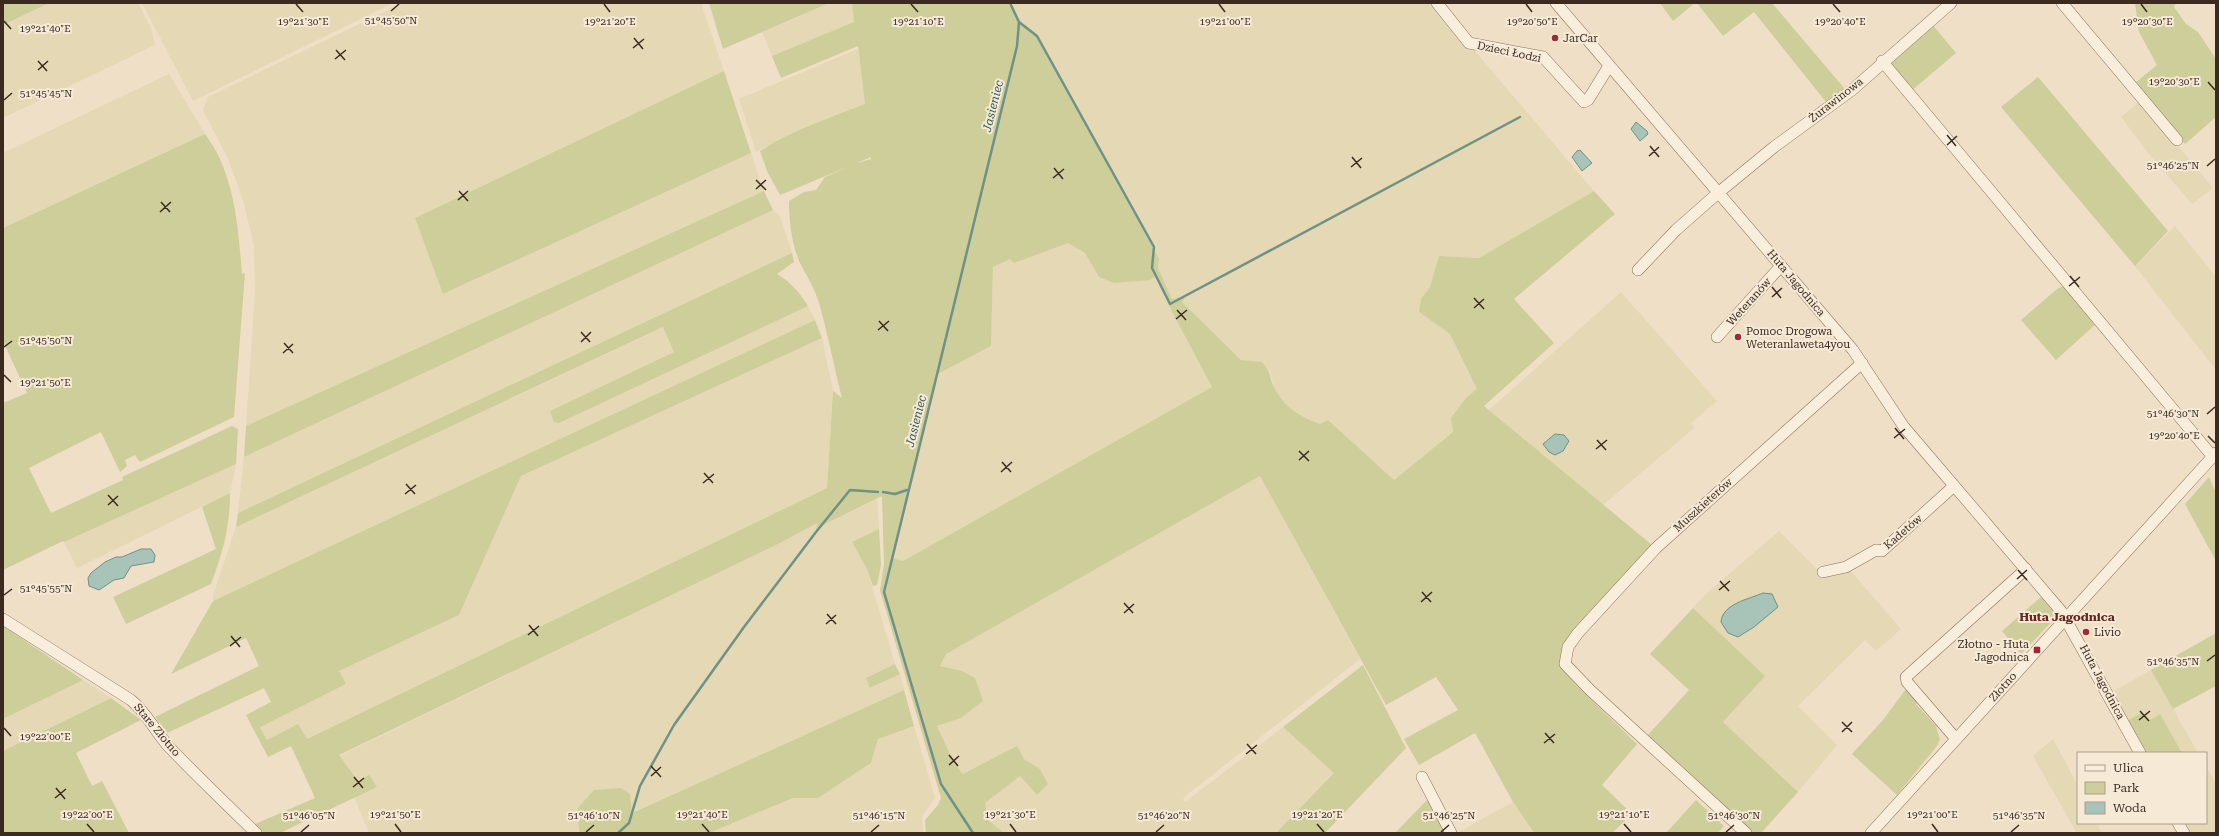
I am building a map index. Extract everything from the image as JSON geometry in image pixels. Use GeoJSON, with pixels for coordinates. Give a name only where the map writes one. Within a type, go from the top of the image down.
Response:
{"type":"FeatureCollection","features":[{"type":"Feature","properties":{"kind":"street","name":"Dzieci Łodzi"},"geometry":{"type":"LineString","coordinates":[[1437,3],[1469,43],[1543,57],[1583,102],[1588,100],[1609,66]]}},
{"type":"Feature","properties":{"kind":"street","name":"Huta Jagodnica"},"geometry":{"type":"LineString","coordinates":[[1556,3],[1862,363],[1904,427],[2066,617],[2139,752]]}},
{"type":"Feature","properties":{"kind":"street","name":"Żurawinowa"},"geometry":{"type":"LineString","coordinates":[[1638,270],[1676,230],[1718,193],[1774,147],[1852,90],[1882,61],[1951,3]]}},
{"type":"Feature","properties":{"kind":"street"},"geometry":{"type":"LineString","coordinates":[[2062,3],[2177,140]]}},
{"type":"Feature","properties":{"kind":"street"},"geometry":{"type":"LineString","coordinates":[[1882,61],[2214,455]]}},
{"type":"Feature","properties":{"kind":"street","name":"Weteranów"},"geometry":{"type":"LineString","coordinates":[[1717,337],[1781,266]]}},
{"type":"Feature","properties":{"kind":"street","name":"Muszkieterów"},"geometry":{"type":"LineString","coordinates":[[1746,833],[1590,690],[1565,664],[1568,647],[1578,633],[1656,548],[1862,363]]}},
{"type":"Feature","properties":{"kind":"street","name":"Złotno"},"geometry":{"type":"LineString","coordinates":[[1871,833],[2214,455]]}},
{"type":"Feature","properties":{"kind":"street","name":"Kadetów"},"geometry":{"type":"LineString","coordinates":[[1822,572],[1846,567],[1869,552],[1876,550],[1882,551],[1954,486]]}},
{"type":"Feature","properties":{"kind":"street"},"geometry":{"type":"LineString","coordinates":[[1956,739],[1907,682],[1906,677],[2026,569]]}},
{"type":"Feature","properties":{"kind":"street","name":"Stare Złotno"},"geometry":{"type":"LineString","coordinates":[[3,619],[131,700],[140,708],[170,748],[256,833]]}},
{"type":"Feature","properties":{"kind":"street"},"geometry":{"type":"LineString","coordinates":[[1422,777],[1451,833]]}},
{"type":"Feature","properties":{"kind":"street"},"geometry":{"type":"LineString","coordinates":[[2179,824],[2184,833]]}},
{"type":"Feature","properties":{"kind":"shaded area"},"geometry":{"type":"Polygon","coordinates":[[[49,3],[138,3],[151,28],[155,45],[3,118],[3,25],[49,3]]]}},
{"type":"Feature","properties":{"kind":"shaded area"},"geometry":{"type":"Polygon","coordinates":[[[142,3],[393,3],[193,101],[142,3]]]}},
{"type":"Feature","properties":{"kind":"shaded area"},"geometry":{"type":"Polygon","coordinates":[[[403,3],[701,3],[724,71],[415,218],[444,294],[751,153],[764,191],[246,426],[255,293],[254,246],[243,200],[228,159],[203,110],[208,97],[403,3]]]}},
{"type":"Feature","properties":{"kind":"shaded area"},"geometry":{"type":"Polygon","coordinates":[[[829,3],[852,3],[855,22],[772,56],[762,32],[829,3]]]}},
{"type":"Feature","properties":{"kind":"shaded area"},"geometry":{"type":"Polygon","coordinates":[[[1010,3],[1429,3],[1468,50],[1474,50],[1594,191],[1479,258],[1439,256],[1430,287],[1421,299],[1419,312],[1450,334],[1477,389],[1467,397],[1453,432],[1394,480],[1328,420],[1320,424],[1302,418],[1285,405],[1274,388],[1270,371],[1262,362],[1241,360],[1182,302],[1185,296],[1172,299],[1158,268],[1159,259],[1037,36],[1019,22],[1010,3]]]}},
{"type":"Feature","properties":{"kind":"shaded area"},"geometry":{"type":"Polygon","coordinates":[[[858,49],[865,104],[805,128],[756,152],[739,99],[858,49]]]}},
{"type":"Feature","properties":{"kind":"shaded area"},"geometry":{"type":"Polygon","coordinates":[[[169,74],[205,134],[3,228],[3,153],[169,74]]]}},
{"type":"Feature","properties":{"kind":"shaded area"},"geometry":{"type":"Polygon","coordinates":[[[2140,101],[2213,188],[2192,204],[2149,154],[2121,117],[2140,101]]]}},
{"type":"Feature","properties":{"kind":"shaded area"},"geometry":{"type":"Polygon","coordinates":[[[773,210],[780,216],[792,253],[238,513],[244,457],[773,210]]]}},
{"type":"Feature","properties":{"kind":"shaded area"},"geometry":{"type":"Polygon","coordinates":[[[2175,226],[2216,277],[2216,370],[2135,266],[2175,226]]]}},
{"type":"Feature","properties":{"kind":"shaded area"},"geometry":{"type":"Polygon","coordinates":[[[1068,243],[1085,253],[1099,277],[1156,276],[1171,310],[1212,387],[903,561],[892,558],[937,375],[991,346],[993,267],[1010,259],[1068,243]]]}},
{"type":"Feature","properties":{"kind":"shaded area"},"geometry":{"type":"Polygon","coordinates":[[[1621,292],[1717,401],[1691,423],[1694,428],[1603,505],[1489,410],[1621,292]]]}},
{"type":"Feature","properties":{"kind":"shaded area"},"geometry":{"type":"Polygon","coordinates":[[[808,306],[815,320],[213,601],[213,595],[236,527],[664,327],[674,352],[550,411],[556,423],[808,306]]]}},
{"type":"Feature","properties":{"kind":"shaded area"},"geometry":{"type":"Polygon","coordinates":[[[822,338],[833,391],[827,488],[307,739],[267,740],[260,726],[346,684],[339,671],[459,615],[521,476],[822,338]]]}},
{"type":"Feature","properties":{"kind":"shaded area"},"geometry":{"type":"Polygon","coordinates":[[[236,464],[230,493],[77,568],[64,542],[236,464]]]}},
{"type":"Feature","properties":{"kind":"shaded area"},"geometry":{"type":"Polygon","coordinates":[[[1260,476],[1360,659],[1183,798],[1185,802],[1283,727],[1335,773],[1276,833],[1004,833],[997,829],[989,821],[985,803],[1020,776],[1037,795],[1048,784],[1040,769],[1024,759],[963,774],[954,763],[937,726],[961,718],[962,671],[940,666],[946,654],[1260,476]]]}},
{"type":"Feature","properties":{"kind":"shaded area"},"geometry":{"type":"Polygon","coordinates":[[[877,499],[879,529],[852,542],[867,569],[895,664],[866,679],[871,688],[900,674],[904,690],[631,813],[630,795],[578,827],[579,833],[369,833],[354,797],[377,787],[358,781],[339,756],[780,543],[818,522],[816,531],[823,525],[877,499]]]}},
{"type":"Feature","properties":{"kind":"shaded area"},"geometry":{"type":"Polygon","coordinates":[[[1779,531],[1824,576],[1849,569],[1901,629],[1876,651],[1865,640],[1798,706],[1837,745],[1798,792],[1723,722],[1764,676],[1693,608],[1706,594],[1779,531]]]}},
{"type":"Feature","properties":{"kind":"shaded area"},"geometry":{"type":"Polygon","coordinates":[[[2151,670],[2197,752],[2181,752],[2160,715],[2150,720],[2124,723],[2112,692],[2151,670]]]}},
{"type":"Feature","properties":{"kind":"shaded area"},"geometry":{"type":"Polygon","coordinates":[[[83,680],[111,698],[3,751],[3,719],[83,680]]]}},
{"type":"Feature","properties":{"kind":"shaded area"},"geometry":{"type":"Polygon","coordinates":[[[914,726],[935,798],[922,817],[923,833],[709,833],[793,798],[818,798],[871,763],[878,739],[914,726]]]}},
{"type":"Feature","properties":{"kind":"shaded area"},"geometry":{"type":"Polygon","coordinates":[[[2053,739],[2077,784],[2077,824],[2098,824],[2102,833],[2077,833],[2033,756],[2053,739]]]}},
{"type":"Feature","properties":{"kind":"shaded area"},"geometry":{"type":"Polygon","coordinates":[[[2207,768],[2216,784],[2216,833],[2185,833],[2180,824],[2207,824],[2207,768]]]}},
{"type":"Feature","properties":{"kind":"shaded area"},"geometry":{"type":"Polygon","coordinates":[[[1513,802],[1532,831],[1528,833],[1457,833],[1513,802]]]}},
{"type":"Feature","properties":{"kind":"green space"},"geometry":{"type":"Polygon","coordinates":[[[3,3],[49,3],[3,25],[3,3]]]}},
{"type":"Feature","properties":{"kind":"green space"},"geometry":{"type":"Polygon","coordinates":[[[709,3],[829,3],[723,49],[709,3]]]}},
{"type":"Feature","properties":{"kind":"green space"},"geometry":{"type":"Polygon","coordinates":[[[852,3],[1009,3],[1019,22],[1037,36],[1159,259],[1158,268],[1172,299],[1186,296],[1182,302],[1241,360],[1262,362],[1268,370],[1279,396],[1288,407],[1300,415],[1320,424],[1328,420],[1394,480],[1453,432],[1451,418],[1467,397],[1477,389],[1450,334],[1419,312],[1421,299],[1430,287],[1439,256],[1479,258],[1594,191],[1615,214],[1514,299],[1554,343],[1484,406],[1652,545],[1571,637],[1561,656],[1561,666],[1576,685],[1637,744],[1602,785],[1632,814],[1612,833],[1534,833],[1513,802],[1475,733],[1419,765],[1404,739],[1458,710],[1436,677],[1386,705],[1260,476],[946,654],[940,666],[962,671],[975,678],[983,701],[961,718],[937,726],[954,763],[963,774],[1017,746],[1024,759],[1040,769],[1048,784],[1037,795],[1020,776],[985,803],[989,821],[1004,833],[926,833],[925,820],[938,805],[941,798],[880,590],[884,564],[882,496],[823,525],[816,532],[817,523],[780,543],[339,755],[358,781],[369,775],[377,787],[280,833],[261,833],[253,825],[315,798],[291,746],[268,757],[246,715],[271,702],[264,688],[167,733],[155,717],[259,666],[246,638],[171,674],[213,601],[815,320],[822,338],[521,476],[459,615],[339,671],[346,684],[260,727],[267,740],[298,724],[307,739],[827,488],[833,391],[842,398],[819,303],[812,285],[802,267],[793,243],[790,226],[789,201],[804,192],[816,190],[825,177],[851,165],[780,195],[767,171],[760,151],[798,131],[865,104],[858,46],[781,78],[772,56],[854,22],[852,3]],[[871,157],[855,164],[871,159],[871,157]],[[1068,243],[1014,263],[1010,259],[993,267],[991,346],[936,375],[892,558],[903,561],[1212,387],[1171,310],[1156,276],[1150,280],[1114,283],[1099,277],[1085,253],[1068,243]]]}},
{"type":"Feature","properties":{"kind":"green space"},"geometry":{"type":"Polygon","coordinates":[[[1660,3],[1695,3],[1673,21],[1660,3]]]}},
{"type":"Feature","properties":{"kind":"green space"},"geometry":{"type":"Polygon","coordinates":[[[1697,3],[1772,3],[1844,88],[1826,102],[1754,12],[1723,36],[1697,3]]]}},
{"type":"Feature","properties":{"kind":"green space"},"geometry":{"type":"Polygon","coordinates":[[[2135,3],[2176,3],[2174,7],[2186,24],[2198,32],[2216,59],[2216,117],[2185,144],[2135,83],[2157,65],[2139,32],[2135,3]]]}},
{"type":"Feature","properties":{"kind":"green space"},"geometry":{"type":"Polygon","coordinates":[[[1931,23],[1956,53],[1911,91],[1892,68],[1892,57],[1931,23]]]}},
{"type":"Feature","properties":{"kind":"green space"},"geometry":{"type":"Polygon","coordinates":[[[724,71],[751,153],[443,294],[415,218],[724,71]]]}},
{"type":"Feature","properties":{"kind":"green space"},"geometry":{"type":"Polygon","coordinates":[[[2038,77],[2168,231],[2135,266],[2001,107],[2038,77]]]}},
{"type":"Feature","properties":{"kind":"green space"},"geometry":{"type":"Polygon","coordinates":[[[205,134],[223,166],[229,183],[239,238],[242,274],[245,273],[234,417],[140,462],[135,455],[125,460],[127,466],[120,472],[101,432],[29,468],[51,513],[123,480],[122,477],[232,426],[238,429],[236,464],[64,542],[63,541],[3,570],[3,403],[27,393],[3,341],[3,228],[205,134]]]}},
{"type":"Feature","properties":{"kind":"green space"},"geometry":{"type":"Polygon","coordinates":[[[764,191],[773,210],[244,457],[246,426],[764,191]]]}},
{"type":"Feature","properties":{"kind":"green space"},"geometry":{"type":"Polygon","coordinates":[[[792,253],[794,262],[777,274],[795,288],[808,306],[559,423],[554,422],[550,411],[674,352],[663,327],[236,527],[238,513],[792,253]]]}},
{"type":"Feature","properties":{"kind":"green space"},"geometry":{"type":"Polygon","coordinates":[[[2063,286],[2096,324],[2056,360],[2021,320],[2057,289],[2063,286]]]}},
{"type":"Feature","properties":{"kind":"green space"},"geometry":{"type":"Polygon","coordinates":[[[2209,477],[2216,493],[2216,561],[2185,504],[2209,477]]]}},
{"type":"Feature","properties":{"kind":"green space"},"geometry":{"type":"Polygon","coordinates":[[[230,493],[229,517],[225,539],[211,584],[126,624],[113,597],[216,549],[202,507],[230,493]]]}},
{"type":"Feature","properties":{"kind":"green space"},"geometry":{"type":"Polygon","coordinates":[[[879,529],[881,565],[877,585],[873,586],[867,569],[852,542],[879,529]]]}},
{"type":"Feature","properties":{"kind":"green space"},"geometry":{"type":"Polygon","coordinates":[[[2041,597],[2057,616],[2021,654],[2002,631],[2041,597]]]}},
{"type":"Feature","properties":{"kind":"green space"},"geometry":{"type":"Polygon","coordinates":[[[1693,608],[1765,676],[1723,722],[1798,792],[1761,833],[1753,833],[1647,736],[1689,690],[1650,654],[1693,608]]]}},
{"type":"Feature","properties":{"kind":"green space"},"geometry":{"type":"Polygon","coordinates":[[[3,626],[83,680],[3,719],[3,626]]]}},
{"type":"Feature","properties":{"kind":"green space"},"geometry":{"type":"Polygon","coordinates":[[[2216,633],[2216,686],[2173,709],[2151,670],[2216,633]]]}},
{"type":"Feature","properties":{"kind":"green space"},"geometry":{"type":"Polygon","coordinates":[[[895,664],[900,674],[870,688],[866,678],[895,664]]]}},
{"type":"Feature","properties":{"kind":"green space"},"geometry":{"type":"Polygon","coordinates":[[[1363,665],[1406,748],[1325,833],[1276,833],[1334,773],[1283,727],[1363,665]]]}},
{"type":"Feature","properties":{"kind":"green space"},"geometry":{"type":"Polygon","coordinates":[[[1906,689],[1919,702],[1916,704],[1936,726],[1940,739],[1937,746],[1897,795],[1852,754],[1883,720],[1906,689]]]}},
{"type":"Feature","properties":{"kind":"green space"},"geometry":{"type":"Polygon","coordinates":[[[904,690],[914,726],[878,739],[871,763],[818,798],[793,798],[709,833],[579,833],[578,808],[594,790],[621,788],[630,794],[632,813],[904,690]]]}},
{"type":"Feature","properties":{"kind":"green space"},"geometry":{"type":"Polygon","coordinates":[[[111,698],[141,720],[76,753],[92,786],[102,781],[129,833],[3,833],[3,751],[111,698]]]}},
{"type":"Feature","properties":{"kind":"green space"},"geometry":{"type":"Polygon","coordinates":[[[2142,712],[2150,720],[2160,714],[2181,752],[2139,752],[2124,723],[2142,712]]]}},
{"type":"Feature","properties":{"kind":"green space"},"geometry":{"type":"Polygon","coordinates":[[[1431,796],[1451,833],[1395,833],[1431,796]]]}},
{"type":"Feature","properties":{"kind":"green space"},"geometry":{"type":"Polygon","coordinates":[[[1696,800],[1724,826],[1718,833],[1666,833],[1696,800]]]}},
{"type":"Feature","properties":{"kind":"water"},"geometry":{"type":"Polygon","coordinates":[[[1636,122],[1647,131],[1648,134],[1640,141],[1631,129],[1636,122]]]}},
{"type":"Feature","properties":{"kind":"water"},"geometry":{"type":"Polygon","coordinates":[[[1580,150],[1592,163],[1582,171],[1572,157],[1577,151],[1580,150]]]}},
{"type":"Feature","properties":{"kind":"water"},"geometry":{"type":"Polygon","coordinates":[[[1555,434],[1564,435],[1569,441],[1563,451],[1555,455],[1549,452],[1543,444],[1555,434]]]}},
{"type":"Feature","properties":{"kind":"water"},"geometry":{"type":"Polygon","coordinates":[[[141,549],[151,549],[155,555],[154,562],[131,566],[124,578],[114,580],[99,590],[89,586],[88,578],[91,573],[105,562],[141,549]]]}},
{"type":"Feature","properties":{"kind":"water"},"geometry":{"type":"Polygon","coordinates":[[[1763,593],[1772,594],[1778,607],[1754,627],[1738,637],[1728,633],[1721,622],[1726,611],[1737,603],[1763,593]]]}},
{"type":"Feature","properties":{"kind":"waterway","name":"Jasieniec"},"geometry":{"type":"LineString","coordinates":[[973,833],[941,784],[884,592],[1017,46],[1019,22],[1010,3]]}},
{"type":"Feature","properties":{"kind":"waterway"},"geometry":{"type":"LineString","coordinates":[[1019,22],[1037,36],[1154,247],[1152,268],[1170,304],[1520,117]]}},
{"type":"Feature","properties":{"kind":"waterway"},"geometry":{"type":"LineString","coordinates":[[618,833],[629,823],[640,786],[674,725],[744,627],[816,532],[850,490],[878,492]]}},
{"type":"Feature","properties":{"kind":"waterway"},"geometry":{"type":"LineString","coordinates":[[883,492],[895,494],[907,490]]}},
{"type":"Feature","properties":{"kind":"place","name":"JarCar"},"geometry":{"type":"Point","coordinates":[1555,38]}},
{"type":"Feature","properties":{"kind":"place","name":"Pomoc Drogowa Weteranlaweta4you"},"geometry":{"type":"Point","coordinates":[1738,337]}},
{"type":"Feature","properties":{"kind":"place","name":"Livio"},"geometry":{"type":"Point","coordinates":[2086,632]}},
{"type":"Feature","properties":{"kind":"place","name":"Złotno - Huta Jagodnica"},"geometry":{"type":"Point","coordinates":[2037,650]}},
{"type":"Feature","properties":{"kind":"district","name":"Huta Jagodnica"},"geometry":{"type":"Point","coordinates":[2067,617]}}]}
